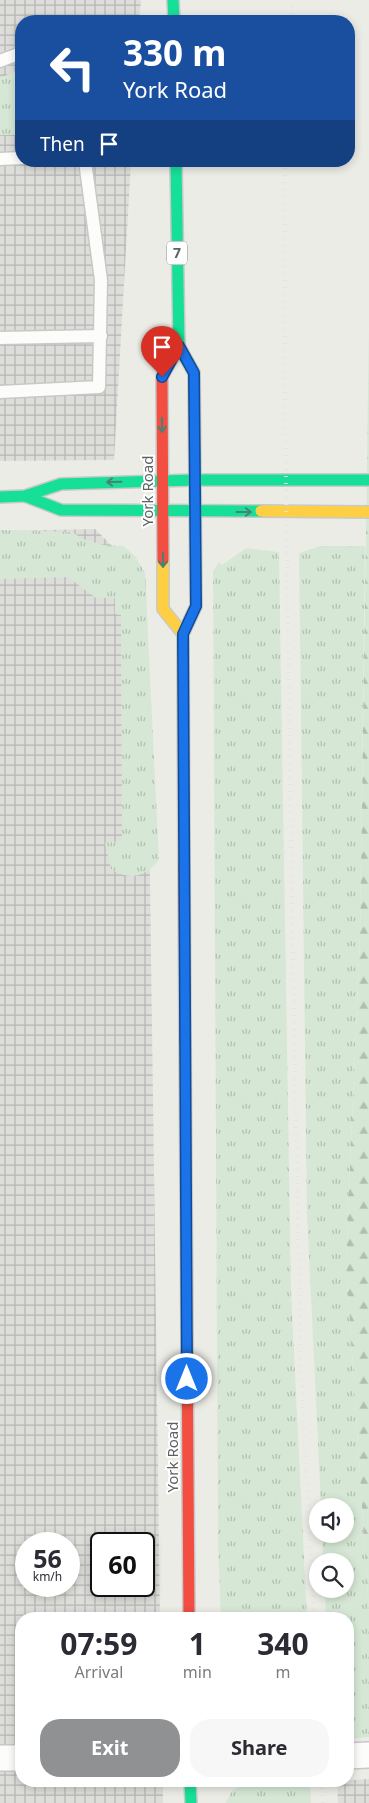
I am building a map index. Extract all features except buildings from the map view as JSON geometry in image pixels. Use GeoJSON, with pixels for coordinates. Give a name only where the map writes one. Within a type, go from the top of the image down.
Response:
{"type":"FeatureCollection","features":[{"type":"Feature","properties":{"kind":"main road"},"geometry":{"type":"LineString","coordinates":[[173,0],[174,15]]}},
{"type":"Feature","properties":{"kind":"main road","name":"York Road"},"geometry":{"type":"LineString","coordinates":[[176,167],[179,346],[194,373],[195,480],[196,606],[183,634],[189,1612]]}},
{"type":"Feature","properties":{"kind":"main road","name":"York Road"},"geometry":{"type":"LineString","coordinates":[[179,346],[162,377],[163,610],[183,634]]}},
{"type":"Feature","properties":{"kind":"main road"},"geometry":{"type":"LineString","coordinates":[[0,497],[25,496],[61,484],[195,480],[369,480]]}},
{"type":"Feature","properties":{"kind":"main road"},"geometry":{"type":"LineString","coordinates":[[25,496],[61,510],[369,512]]}},
{"type":"Feature","properties":{"kind":"main road"},"geometry":{"type":"LineString","coordinates":[[190,1787],[191,1803]]}},
{"type":"Feature","properties":{"kind":"street"},"geometry":{"type":"LineString","coordinates":[[354,1756],[369,1755]]}},
{"type":"Feature","properties":{"kind":"street"},"geometry":{"type":"LineString","coordinates":[[0,1758],[15,1758]]}},
{"type":"Feature","properties":{"kind":"lane"},"geometry":{"type":"LineString","coordinates":[[0,61],[15,55]]}},
{"type":"Feature","properties":{"kind":"lane"},"geometry":{"type":"LineString","coordinates":[[0,159],[15,158]]}},
{"type":"Feature","properties":{"kind":"lane"},"geometry":{"type":"LineString","coordinates":[[0,392],[99,388],[102,280],[87,167]]}},
{"type":"Feature","properties":{"kind":"lane"},"geometry":{"type":"LineString","coordinates":[[0,338],[101,336]]}},
{"type":"Feature","properties":{"kind":"shaded area"},"geometry":{"type":"Polygon","coordinates":[[[0,0],[141,0],[140,15],[15,15],[15,167],[131,167],[114,460],[0,461],[0,0]]]}},
{"type":"Feature","properties":{"kind":"shaded area"},"geometry":{"type":"Polygon","coordinates":[[[95,529],[146,580],[160,1612],[15,1612],[15,1787],[163,1787],[163,1803],[0,1803],[0,531],[95,529]]]}},
{"type":"Feature","properties":{"kind":"shaded area"},"geometry":{"type":"Polygon","coordinates":[[[369,1779],[369,1803],[338,1803],[337,1787],[354,1787],[354,1780],[369,1779]]]}},
{"type":"Feature","properties":{"kind":"green space"},"geometry":{"type":"Polygon","coordinates":[[[15,72],[15,135],[0,135],[0,78],[15,72]]]}},
{"type":"Feature","properties":{"kind":"green space"},"geometry":{"type":"Polygon","coordinates":[[[369,326],[369,1613],[346,1262],[360,936],[369,326]]]}},
{"type":"Feature","properties":{"kind":"green space"},"geometry":{"type":"Polygon","coordinates":[[[0,530],[72,532],[83,539],[103,545],[123,546],[135,556],[145,573],[159,860],[154,866],[143,873],[131,876],[111,869],[105,843],[122,841],[121,615],[115,614],[115,598],[96,598],[68,577],[0,579],[0,530]]]}},
{"type":"Feature","properties":{"kind":"green space"},"geometry":{"type":"Polygon","coordinates":[[[321,546],[365,546],[360,936],[346,1262],[369,1613],[369,1737],[354,1739],[354,1612],[326,1612],[325,1598],[354,1598],[354,1553],[323,1553],[322,1543],[354,1543],[354,1498],[321,1498],[307,1215],[299,553],[321,546]]]}},
{"type":"Feature","properties":{"kind":"green space"},"geometry":{"type":"Polygon","coordinates":[[[246,548],[279,552],[291,1290],[307,1612],[221,1612],[218,1543],[213,571],[219,562],[222,565],[246,548]]]}},
{"type":"Feature","properties":{"kind":"green space"},"geometry":{"type":"Polygon","coordinates":[[[240,1787],[310,1787],[311,1803],[225,1803],[233,1790],[240,1787]]]}},
{"type":"Feature","properties":{"kind":"railway"},"geometry":{"type":"LineString","coordinates":[[292,15],[293,0]]}},
{"type":"Feature","properties":{"kind":"railway"},"geometry":{"type":"LineString","coordinates":[[285,167],[285,408],[292,918],[301,1370],[314,1612]]}},
{"type":"Feature","properties":{"kind":"railway"},"geometry":{"type":"LineString","coordinates":[[322,1787],[323,1803]]}},
{"type":"Feature","properties":{"kind":"traffic: fast"},"geometry":{"type":"LineString","coordinates":[[173,0],[174,15]]}},
{"type":"Feature","properties":{"kind":"traffic: fast"},"geometry":{"type":"LineString","coordinates":[[176,167],[179,346],[194,373],[196,606],[183,634],[183,656]]}},
{"type":"Feature","properties":{"kind":"traffic: fast"},"geometry":{"type":"LineString","coordinates":[[0,497],[25,496],[61,484],[195,480],[369,480]]}},
{"type":"Feature","properties":{"kind":"traffic: fast"},"geometry":{"type":"LineString","coordinates":[[25,496],[61,510],[261,511]]}},
{"type":"Feature","properties":{"kind":"traffic: fast"},"geometry":{"type":"LineString","coordinates":[[190,1787],[191,1803]]}},
{"type":"Feature","properties":{"kind":"traffic: slow"},"geometry":{"type":"LineString","coordinates":[[261,511],[369,512]]}},
{"type":"Feature","properties":{"kind":"traffic: slow"},"geometry":{"type":"LineString","coordinates":[[163,560],[163,609],[183,634]]}},
{"type":"Feature","properties":{"kind":"traffic: slow"},"geometry":{"type":"LineString","coordinates":[[183,656],[184,865]]}},
{"type":"Feature","properties":{"kind":"traffic: slow"},"geometry":{"type":"LineString","coordinates":[[185,1042],[187,1336]]}},
{"type":"Feature","properties":{"kind":"traffic: jam"},"geometry":{"type":"LineString","coordinates":[[163,560],[162,377],[179,346]]}},
{"type":"Feature","properties":{"kind":"traffic: jam"},"geometry":{"type":"LineString","coordinates":[[184,865],[185,1042]]}},
{"type":"Feature","properties":{"kind":"traffic: jam"},"geometry":{"type":"LineString","coordinates":[[187,1336],[189,1612]]}},
{"type":"Feature","properties":{"kind":"route"},"geometry":{"type":"LineString","coordinates":[[162,377],[179,346],[194,373],[196,557],[196,606],[183,634],[187,1379]]}}]}
